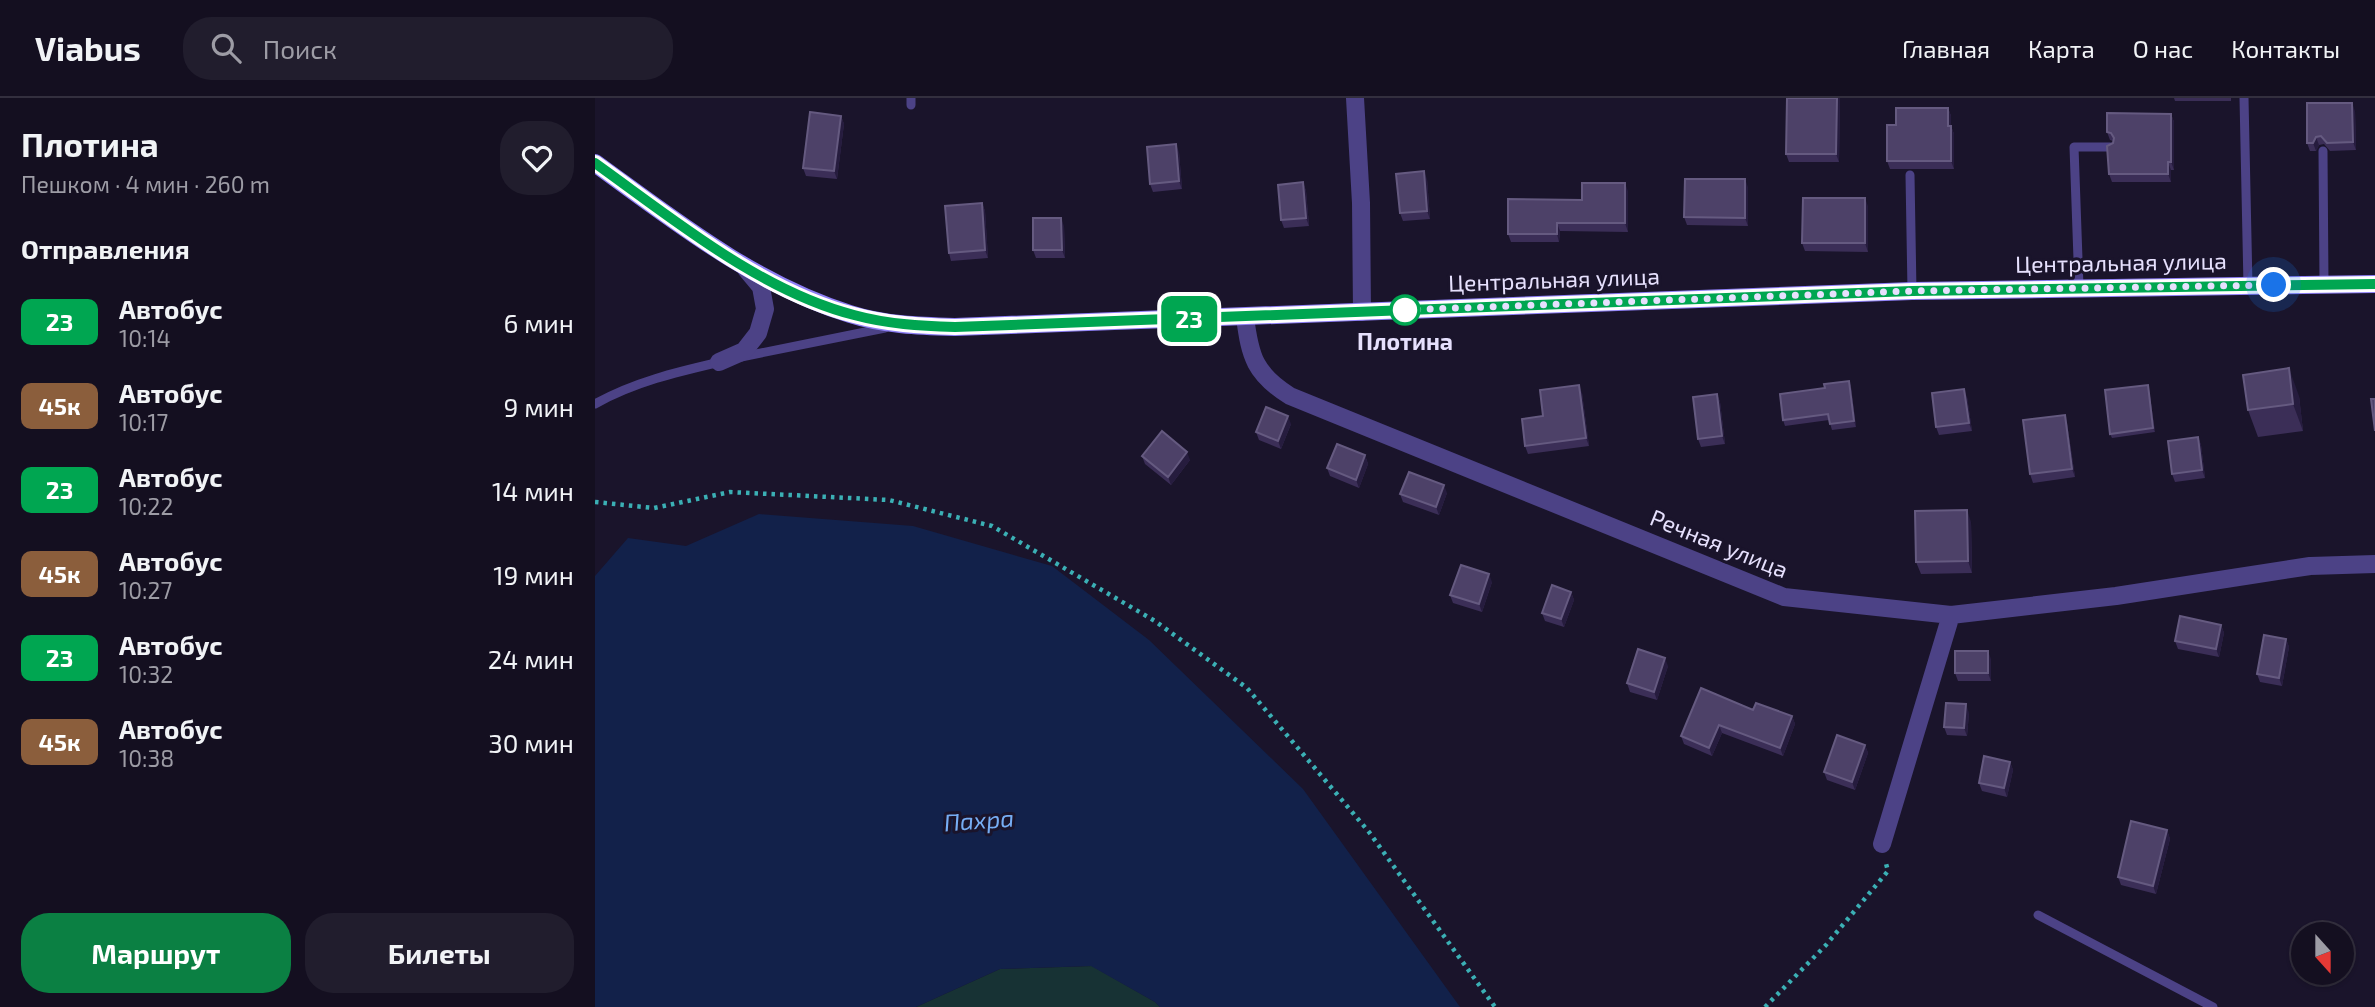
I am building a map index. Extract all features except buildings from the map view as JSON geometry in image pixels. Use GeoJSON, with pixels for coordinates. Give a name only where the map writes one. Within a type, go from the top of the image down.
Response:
{"type":"FeatureCollection","features":[{"type":"Feature","properties":{"kind":"street"},"geometry":{"type":"LineString","coordinates":[[1355,98],[1361,203],[1362,312]]}},
{"type":"Feature","properties":{"kind":"street","name":"Центральная улица"},"geometry":{"type":"LineString","coordinates":[[595,163],[746,269],[791,292],[851,315],[900,325],[955,327],[1912,291],[2375,284]]}},
{"type":"Feature","properties":{"kind":"street"},"geometry":{"type":"LineString","coordinates":[[719,362],[744,351],[758,333],[765,309],[761,287],[746,269]]}},
{"type":"Feature","properties":{"kind":"street","name":"Речная улица"},"geometry":{"type":"LineString","coordinates":[[1245,317],[1255,362],[1268,382],[1290,396],[1784,597],[1951,615],[2116,596],[2310,566],[2375,565]]}},
{"type":"Feature","properties":{"kind":"street"},"geometry":{"type":"LineString","coordinates":[[1882,844],[1951,615]]}},
{"type":"Feature","properties":{"kind":"lane"},"geometry":{"type":"LineString","coordinates":[[2243,98],[2248,286]]}},
{"type":"Feature","properties":{"kind":"lane"},"geometry":{"type":"LineString","coordinates":[[2079,288],[2074,147],[2110,148]]}},
{"type":"Feature","properties":{"kind":"lane"},"geometry":{"type":"LineString","coordinates":[[2323,151],[2324,284]]}},
{"type":"Feature","properties":{"kind":"lane"},"geometry":{"type":"LineString","coordinates":[[1910,175],[1912,291]]}},
{"type":"Feature","properties":{"kind":"lane"},"geometry":{"type":"LineString","coordinates":[[595,404],[622,390],[656,378],[719,362],[900,325]]}},
{"type":"Feature","properties":{"kind":"lane"},"geometry":{"type":"LineString","coordinates":[[2038,915],[2213,1007]]}},
{"type":"Feature","properties":{"kind":"path"},"geometry":{"type":"LineString","coordinates":[[595,502],[654,508],[730,492],[889,500],[992,526],[1155,621],[1247,688],[1369,832],[1495,1007]]}},
{"type":"Feature","properties":{"kind":"path"},"geometry":{"type":"LineString","coordinates":[[1765,1007],[1826,945],[1888,871],[1882,844]]}},
{"type":"Feature","properties":{"kind":"green space"},"geometry":{"type":"Polygon","coordinates":[[[1092,966],[1160,1007],[916,1007],[1000,969],[1092,966]]]}},
{"type":"Feature","properties":{"kind":"water","name":"Пахра"},"geometry":{"type":"Polygon","coordinates":[[[759,514],[913,526],[1052,566],[1149,640],[1303,789],[1460,1007],[1160,1007],[1091,966],[1000,969],[916,1007],[595,1007],[595,576],[628,538],[686,546],[759,514]]]}},
{"type":"Feature","properties":{"kind":"bus line","name":"23"},"geometry":{"type":"LineString","coordinates":[[595,163],[746,269],[791,292],[851,315],[900,325],[955,327],[1912,291],[2375,284]]}},
{"type":"Feature","properties":{"kind":"place","name":"Плотина"},"geometry":{"type":"Point","coordinates":[1405,310]}},
{"type":"Feature","properties":{"kind":"route"},"geometry":{"type":"LineString","coordinates":[[1405,310],[1912,291],[2274,285]]}}]}
